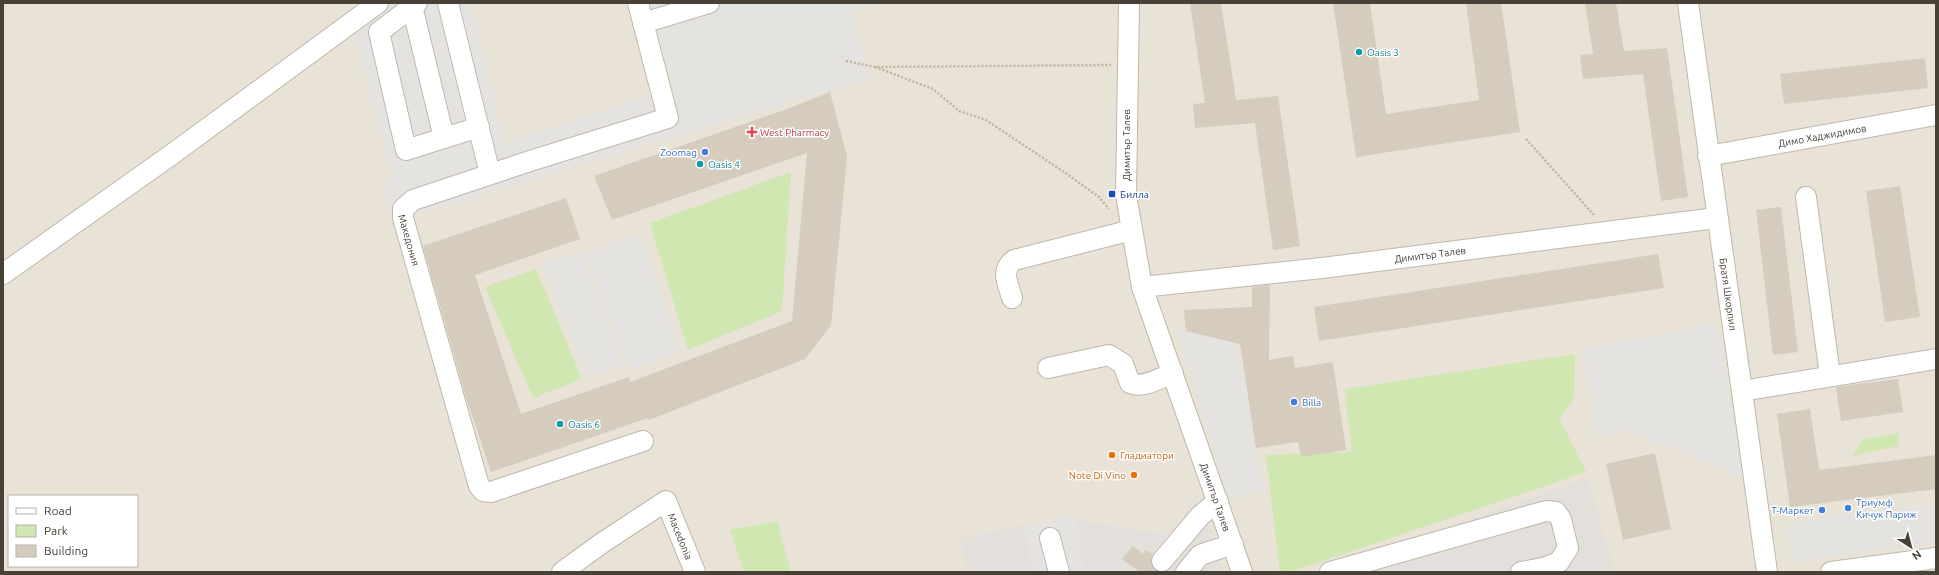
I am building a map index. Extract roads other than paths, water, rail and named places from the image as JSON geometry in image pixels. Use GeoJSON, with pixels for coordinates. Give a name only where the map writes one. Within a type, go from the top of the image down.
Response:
{"type":"FeatureCollection","features":[{"type":"Feature","properties":{"kind":"street"},"geometry":{"type":"LineString","coordinates":[[3,274],[171,155],[378,3]]}},
{"type":"Feature","properties":{"kind":"street"},"geometry":{"type":"LineString","coordinates":[[448,3],[490,174]]}},
{"type":"Feature","properties":{"kind":"street","name":"Македония"},"geometry":{"type":"LineString","coordinates":[[638,3],[668,118],[413,200],[403,209],[403,218],[479,486],[483,491],[491,492],[643,441]]}},
{"type":"Feature","properties":{"kind":"street"},"geometry":{"type":"LineString","coordinates":[[643,22],[709,3]]}},
{"type":"Feature","properties":{"kind":"street","name":"Димитър Талев"},"geometry":{"type":"LineString","coordinates":[[1128,3],[1126,195],[1142,286],[1242,572]]}},
{"type":"Feature","properties":{"kind":"street","name":"Братя Шкорпил"},"geometry":{"type":"LineString","coordinates":[[1688,3],[1716,218],[1767,572]]}},
{"type":"Feature","properties":{"kind":"street"},"geometry":{"type":"LineString","coordinates":[[444,138],[415,5],[379,32],[406,150],[479,127]]}},
{"type":"Feature","properties":{"kind":"street","name":"Димо Хаджидимов"},"geometry":{"type":"LineString","coordinates":[[1708,156],[1936,115]]}},
{"type":"Feature","properties":{"kind":"street"},"geometry":{"type":"LineString","coordinates":[[1806,197],[1830,376]]}},
{"type":"Feature","properties":{"kind":"street","name":"Димитър Талев"},"geometry":{"type":"LineString","coordinates":[[1142,286],[1322,268],[1716,218]]}},
{"type":"Feature","properties":{"kind":"street"},"geometry":{"type":"LineString","coordinates":[[1012,298],[1005,270],[1008,264],[1014,260],[1132,230]]}},
{"type":"Feature","properties":{"kind":"street"},"geometry":{"type":"LineString","coordinates":[[1048,368],[1109,355],[1123,364],[1130,383],[1136,385],[1150,382],[1173,373]]}},
{"type":"Feature","properties":{"kind":"street"},"geometry":{"type":"LineString","coordinates":[[1742,391],[1936,359]]}},
{"type":"Feature","properties":{"kind":"street","name":"Macedonia"},"geometry":{"type":"LineString","coordinates":[[562,572],[602,542],[666,501],[695,572]]}},
{"type":"Feature","properties":{"kind":"street"},"geometry":{"type":"LineString","coordinates":[[1162,561],[1200,516],[1218,501]]}},
{"type":"Feature","properties":{"kind":"street"},"geometry":{"type":"LineString","coordinates":[[1330,572],[1546,511],[1556,512],[1562,519],[1568,548],[1559,562],[1543,568],[1521,572]]}},
{"type":"Feature","properties":{"kind":"street"},"geometry":{"type":"LineString","coordinates":[[1050,538],[1059,572]]}},
{"type":"Feature","properties":{"kind":"street"},"geometry":{"type":"LineString","coordinates":[[1186,572],[1200,555],[1233,544]]}},
{"type":"Feature","properties":{"kind":"street"},"geometry":{"type":"LineString","coordinates":[[1836,572],[1936,558]]}},
{"type":"Feature","properties":{"kind":"tunnel"},"geometry":{"type":"LineString","coordinates":[[1154,572],[1162,561]]}},
{"type":"Feature","properties":{"kind":"place","name":"Oasis 3"},"geometry":{"type":"Point","coordinates":[1359,52]}},
{"type":"Feature","properties":{"kind":"place","name":"West Pharmacy"},"geometry":{"type":"Point","coordinates":[752,132]}},
{"type":"Feature","properties":{"kind":"place","name":"Zoomag"},"geometry":{"type":"Point","coordinates":[705,152]}},
{"type":"Feature","properties":{"kind":"place","name":"Oasis 4"},"geometry":{"type":"Point","coordinates":[700,164]}},
{"type":"Feature","properties":{"kind":"place","name":"Билла"},"geometry":{"type":"Point","coordinates":[1112,194]}},
{"type":"Feature","properties":{"kind":"place","name":"Billa"},"geometry":{"type":"Point","coordinates":[1294,402]}},
{"type":"Feature","properties":{"kind":"place","name":"Oasis 6"},"geometry":{"type":"Point","coordinates":[560,424]}},
{"type":"Feature","properties":{"kind":"place","name":"Гладиатори"},"geometry":{"type":"Point","coordinates":[1112,455]}},
{"type":"Feature","properties":{"kind":"place","name":"Note Di Vino"},"geometry":{"type":"Point","coordinates":[1134,475]}},
{"type":"Feature","properties":{"kind":"place","name":"Триумф Кичук Париж"},"geometry":{"type":"Point","coordinates":[1848,508]}},
{"type":"Feature","properties":{"kind":"place","name":"Т-Маркет"},"geometry":{"type":"Point","coordinates":[1822,510]}}]}
